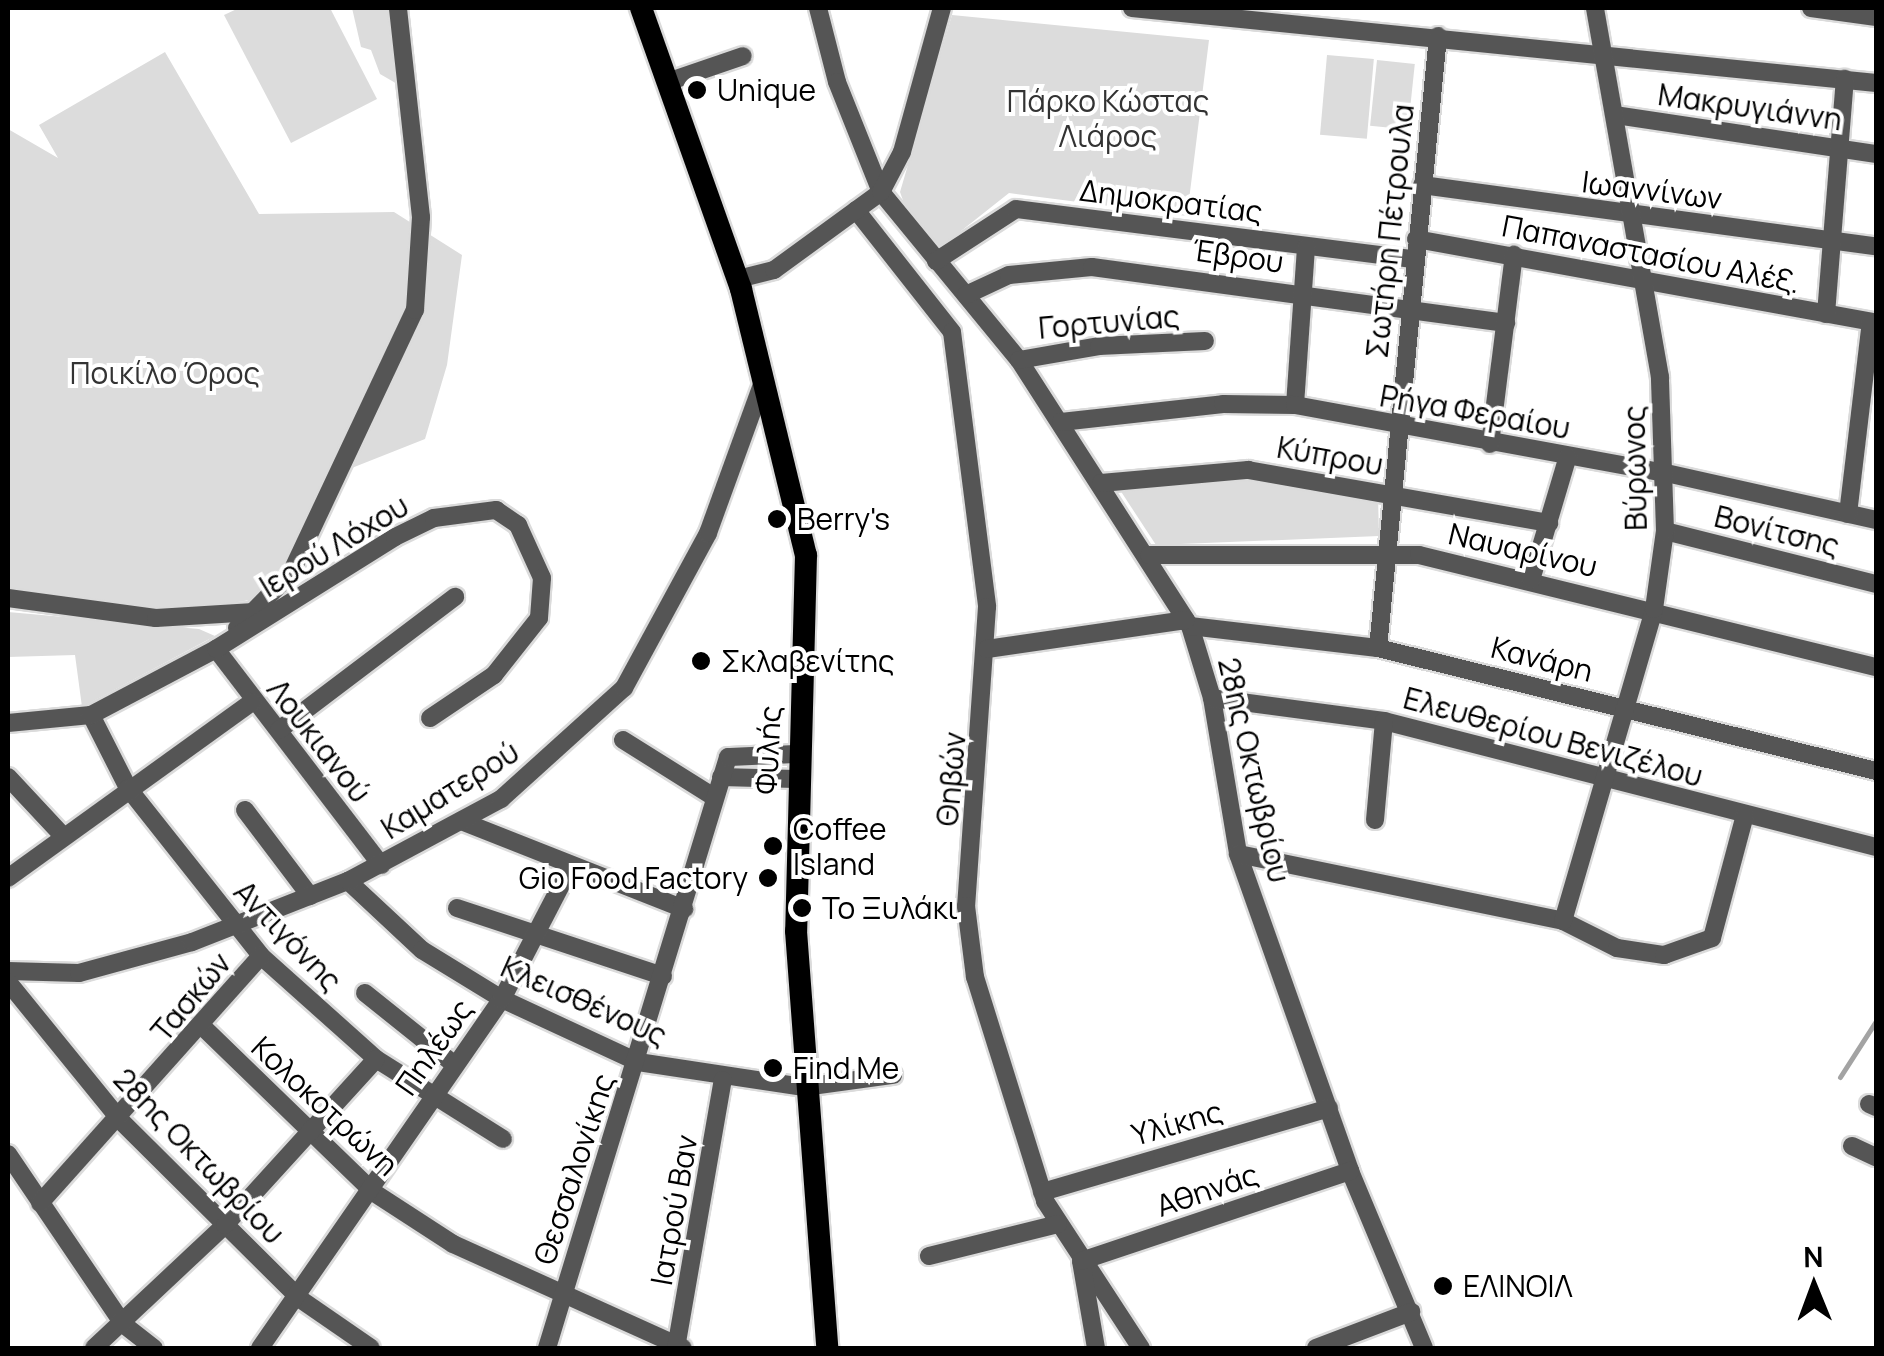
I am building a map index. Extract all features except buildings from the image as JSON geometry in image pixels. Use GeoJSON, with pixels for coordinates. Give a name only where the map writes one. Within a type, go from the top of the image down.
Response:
{"type":"FeatureCollection","features":[{"type":"Feature","properties":{"kind":"main road","name":"Φυλής"},"geometry":{"type":"LineString","coordinates":[[626,8],[658,56]]}},
{"type":"Feature","properties":{"kind":"main road","name":"Φυλής"},"geometry":{"type":"LineString","coordinates":[[642,8],[738,279],[766,373],[808,572],[795,779],[804,1087],[827,1348]]}},
{"type":"Feature","properties":{"kind":"street"},"geometry":{"type":"LineString","coordinates":[[216,650],[254,612],[302,553],[414,310],[421,217],[398,8]]}},
{"type":"Feature","properties":{"kind":"street","name":"28ης Οκτωβρίου"},"geometry":{"type":"LineString","coordinates":[[818,8],[843,99],[881,192],[1018,360],[1149,555],[1188,623],[1212,698],[1238,854],[1350,1170],[1424,1348]]}},
{"type":"Feature","properties":{"kind":"street"},"geometry":{"type":"LineString","coordinates":[[738,279],[774,270],[881,192],[902,152],[942,8]]}},
{"type":"Feature","properties":{"kind":"street"},"geometry":{"type":"LineString","coordinates":[[1132,8],[1211,11],[1876,83]]}},
{"type":"Feature","properties":{"kind":"street"},"geometry":{"type":"LineString","coordinates":[[1348,28],[1350,8]]}},
{"type":"Feature","properties":{"kind":"street","name":"Βύρωνος"},"geometry":{"type":"LineString","coordinates":[[1563,921],[1654,608],[1665,531],[1660,378],[1595,8]]}},
{"type":"Feature","properties":{"kind":"street"},"geometry":{"type":"LineString","coordinates":[[1821,8],[1876,17]]}},
{"type":"Feature","properties":{"kind":"street","name":"Σωτήρη Πέτρουλα"},"geometry":{"type":"LineString","coordinates":[[1378,648],[1396,428],[1438,36]]}},
{"type":"Feature","properties":{"kind":"street"},"geometry":{"type":"LineString","coordinates":[[667,82],[743,56]]}},
{"type":"Feature","properties":{"kind":"street"},"geometry":{"type":"LineString","coordinates":[[1826,314],[1845,78]]}},
{"type":"Feature","properties":{"kind":"street","name":"Μακρυγιάννη"},"geometry":{"type":"LineString","coordinates":[[1615,115],[1876,154]]}},
{"type":"Feature","properties":{"kind":"street","name":"Ιωαννίνων"},"geometry":{"type":"LineString","coordinates":[[1422,185],[1630,216],[1876,246]]}},
{"type":"Feature","properties":{"kind":"street","name":"Δημοκρατίας"},"geometry":{"type":"LineString","coordinates":[[936,261],[1016,209],[1414,259]]}},
{"type":"Feature","properties":{"kind":"street","name":"Θηβών"},"geometry":{"type":"LineString","coordinates":[[856,210],[952,332],[987,649],[968,931],[985,1018],[1042,1192],[1081,1262],[1141,1348]]}},
{"type":"Feature","properties":{"kind":"street","name":"Παπαναστασίου Αλέξ."},"geometry":{"type":"LineString","coordinates":[[1416,239],[1874,322]]}},
{"type":"Feature","properties":{"kind":"street"},"geometry":{"type":"LineString","coordinates":[[1295,406],[1306,246]]}},
{"type":"Feature","properties":{"kind":"street"},"geometry":{"type":"LineString","coordinates":[[1490,444],[1514,255]]}},
{"type":"Feature","properties":{"kind":"street","name":"Έβρου"},"geometry":{"type":"LineString","coordinates":[[966,295],[1008,276],[1092,267],[1302,292],[1506,323]]}},
{"type":"Feature","properties":{"kind":"street"},"geometry":{"type":"LineString","coordinates":[[1848,514],[1874,322]]}},
{"type":"Feature","properties":{"kind":"street","name":"Γορτυνίας"},"geometry":{"type":"LineString","coordinates":[[1018,360],[1099,346],[1205,341]]}},
{"type":"Feature","properties":{"kind":"street","name":"Καματερού"},"geometry":{"type":"LineString","coordinates":[[8,970],[98,969],[233,927],[381,865],[460,822],[561,751],[624,688],[708,534],[766,373]]}},
{"type":"Feature","properties":{"kind":"street","name":"Ρήγα Φεραίου"},"geometry":{"type":"LineString","coordinates":[[1060,422],[1223,404],[1295,406],[1396,428],[1666,472],[1876,520]]}},
{"type":"Feature","properties":{"kind":"street"},"geometry":{"type":"LineString","coordinates":[[1531,580],[1568,456]]}},
{"type":"Feature","properties":{"kind":"street","name":"Κύπρου"},"geometry":{"type":"LineString","coordinates":[[1101,483],[1248,470],[1549,523]]}},
{"type":"Feature","properties":{"kind":"street","name":"Ιερού Λόχου"},"geometry":{"type":"LineString","coordinates":[[8,722],[91,716],[216,650],[421,524],[468,509],[496,510],[518,525],[542,578],[538,618],[494,675],[430,718]]}},
{"type":"Feature","properties":{"kind":"street","name":"Βονίτσης"},"geometry":{"type":"LineString","coordinates":[[1665,531],[1876,584]]}},
{"type":"Feature","properties":{"kind":"street","name":"Ναυαρίνου"},"geometry":{"type":"LineString","coordinates":[[1149,555],[1386,550],[1654,608],[1876,667]]}},
{"type":"Feature","properties":{"kind":"street"},"geometry":{"type":"LineString","coordinates":[[278,730],[455,597]]}},
{"type":"Feature","properties":{"kind":"street"},"geometry":{"type":"LineString","coordinates":[[8,598],[156,618],[254,612]]}},
{"type":"Feature","properties":{"kind":"street","name":"Κανάρη"},"geometry":{"type":"LineString","coordinates":[[987,649],[1188,623],[1378,648],[1876,771]]}},
{"type":"Feature","properties":{"kind":"street","name":"Λουκιανού"},"geometry":{"type":"LineString","coordinates":[[216,650],[252,702],[278,730],[381,865]]}},
{"type":"Feature","properties":{"kind":"street","name":"Ελευθερίου Βενιζέλου"},"geometry":{"type":"LineString","coordinates":[[1212,698],[1384,721],[1876,848]]}},
{"type":"Feature","properties":{"kind":"street"},"geometry":{"type":"LineString","coordinates":[[8,878],[252,702]]}},
{"type":"Feature","properties":{"kind":"street","name":"Αντιγόνης"},"geometry":{"type":"LineString","coordinates":[[91,716],[128,788],[233,927],[260,956],[376,1059],[430,1098],[503,1139]]}},
{"type":"Feature","properties":{"kind":"street"},"geometry":{"type":"LineString","coordinates":[[1376,820],[1384,721]]}},
{"type":"Feature","properties":{"kind":"street"},"geometry":{"type":"LineString","coordinates":[[624,740],[714,797]]}},
{"type":"Feature","properties":{"kind":"street"},"geometry":{"type":"LineString","coordinates":[[795,779],[721,777],[734,753],[797,754]]}},
{"type":"Feature","properties":{"kind":"street"},"geometry":{"type":"LineString","coordinates":[[8,777],[64,837]]}},
{"type":"Feature","properties":{"kind":"street","name":"Θεσσαλονίκης"},"geometry":{"type":"LineString","coordinates":[[546,1348],[638,1062],[721,777]]}},
{"type":"Feature","properties":{"kind":"street"},"geometry":{"type":"LineString","coordinates":[[245,810],[310,896]]}},
{"type":"Feature","properties":{"kind":"street"},"geometry":{"type":"LineString","coordinates":[[1238,854],[1563,921],[1638,954],[1677,954],[1712,938],[1746,815]]}},
{"type":"Feature","properties":{"kind":"street"},"geometry":{"type":"LineString","coordinates":[[460,822],[684,909]]}},
{"type":"Feature","properties":{"kind":"street","name":"Πηλέως"},"geometry":{"type":"LineString","coordinates":[[260,1348],[300,1300],[373,1192],[451,1062],[502,998],[532,932],[570,866]]}},
{"type":"Feature","properties":{"kind":"street","name":"Κλεισθένους"},"geometry":{"type":"LineString","coordinates":[[348,881],[422,950],[502,998],[638,1062],[723,1080],[804,1087],[893,1075]]}},
{"type":"Feature","properties":{"kind":"street"},"geometry":{"type":"LineString","coordinates":[[457,908],[664,976]]}},
{"type":"Feature","properties":{"kind":"street","name":"Τασκών"},"geometry":{"type":"LineString","coordinates":[[40,1204],[204,1028],[260,956]]}},
{"type":"Feature","properties":{"kind":"street","name":"28ης Οκτωβρίου"},"geometry":{"type":"LineString","coordinates":[[8,982],[121,1120],[225,1225],[300,1300],[371,1348]]}},
{"type":"Feature","properties":{"kind":"street"},"geometry":{"type":"LineString","coordinates":[[365,993],[451,1062]]}},
{"type":"Feature","properties":{"kind":"street","name":"Κολοκοτρώνη"},"geometry":{"type":"LineString","coordinates":[[204,1028],[310,1136],[373,1192],[454,1244],[679,1348]]}},
{"type":"Feature","properties":{"kind":"street"},"geometry":{"type":"LineString","coordinates":[[94,1348],[225,1225],[376,1059]]}},
{"type":"Feature","properties":{"kind":"street","name":"Ιατρού Βαν"},"geometry":{"type":"LineString","coordinates":[[679,1348],[723,1080]]}},
{"type":"Feature","properties":{"kind":"street","name":"Υλίκης"},"geometry":{"type":"LineString","coordinates":[[1042,1192],[1328,1108]]}},
{"type":"Feature","properties":{"kind":"street"},"geometry":{"type":"LineString","coordinates":[[1852,1146],[1876,1157]]}},
{"type":"Feature","properties":{"kind":"street"},"geometry":{"type":"LineString","coordinates":[[8,1154],[123,1324],[154,1348]]}},
{"type":"Feature","properties":{"kind":"street","name":"Αθηνάς"},"geometry":{"type":"LineString","coordinates":[[1081,1262],[1350,1170]]}},
{"type":"Feature","properties":{"kind":"street"},"geometry":{"type":"LineString","coordinates":[[929,1256],[1058,1224]]}},
{"type":"Feature","properties":{"kind":"street"},"geometry":{"type":"LineString","coordinates":[[1081,1262],[1096,1348]]}},
{"type":"Feature","properties":{"kind":"street"},"geometry":{"type":"LineString","coordinates":[[1316,1348],[1411,1312]]}},
{"type":"Feature","properties":{"kind":"green space"},"geometry":{"type":"Polygon","coordinates":[[[239,8],[330,8],[377,99],[291,143],[224,15],[239,8]]]}},
{"type":"Feature","properties":{"kind":"green space"},"geometry":{"type":"Polygon","coordinates":[[[352,8],[392,8],[399,85],[380,74],[371,50],[361,47],[352,8]]]}},
{"type":"Feature","properties":{"kind":"green space","name":"Πάρκο Κώστας Λιάρος"},"geometry":{"type":"Polygon","coordinates":[[[952,15],[1209,40],[1187,216],[1009,193],[937,250],[911,223],[900,192],[952,15]]]}},
{"type":"Feature","properties":{"kind":"green space","name":"Ποικίλο Όρος"},"geometry":{"type":"Polygon","coordinates":[[[165,52],[259,214],[394,212],[462,255],[447,365],[425,439],[329,477],[281,576],[250,600],[177,612],[8,605],[8,129],[58,158],[39,125],[165,52]]]}},
{"type":"Feature","properties":{"kind":"green space"},"geometry":{"type":"Polygon","coordinates":[[[1327,55],[1374,59],[1367,139],[1320,135],[1327,55]]]}},
{"type":"Feature","properties":{"kind":"green space"},"geometry":{"type":"Polygon","coordinates":[[[1377,60],[1415,64],[1408,130],[1370,126],[1377,60]]]}},
{"type":"Feature","properties":{"kind":"green space"},"geometry":{"type":"Polygon","coordinates":[[[1217,476],[1378,496],[1379,536],[1156,545],[1120,490],[1217,476]]]}},
{"type":"Feature","properties":{"kind":"green space"},"geometry":{"type":"Polygon","coordinates":[[[8,612],[199,629],[215,636],[82,707],[75,655],[8,657],[8,612]]]}},
{"type":"Feature","properties":{"kind":"waterway"},"geometry":{"type":"LineString","coordinates":[[1840,1077],[1876,1021]]}},
{"type":"Feature","properties":{"kind":"place","name":"Unique"},"geometry":{"type":"Point","coordinates":[697,90]}},
{"type":"Feature","properties":{"kind":"place","name":"Berry's"},"geometry":{"type":"Point","coordinates":[777,519]}},
{"type":"Feature","properties":{"kind":"place","name":"Σκλαβενίτης"},"geometry":{"type":"Point","coordinates":[701,661]}},
{"type":"Feature","properties":{"kind":"place","name":"Coffee Island"},"geometry":{"type":"Point","coordinates":[773,846]}},
{"type":"Feature","properties":{"kind":"place","name":"Gio Food Factory"},"geometry":{"type":"Point","coordinates":[768,878]}},
{"type":"Feature","properties":{"kind":"place","name":"Το Ξυλάκι"},"geometry":{"type":"Point","coordinates":[802,908]}},
{"type":"Feature","properties":{"kind":"place","name":"Find Me"},"geometry":{"type":"Point","coordinates":[773,1068]}},
{"type":"Feature","properties":{"kind":"place","name":"ΕΛΙΝΟΙΛ"},"geometry":{"type":"Point","coordinates":[1443,1286]}}]}
